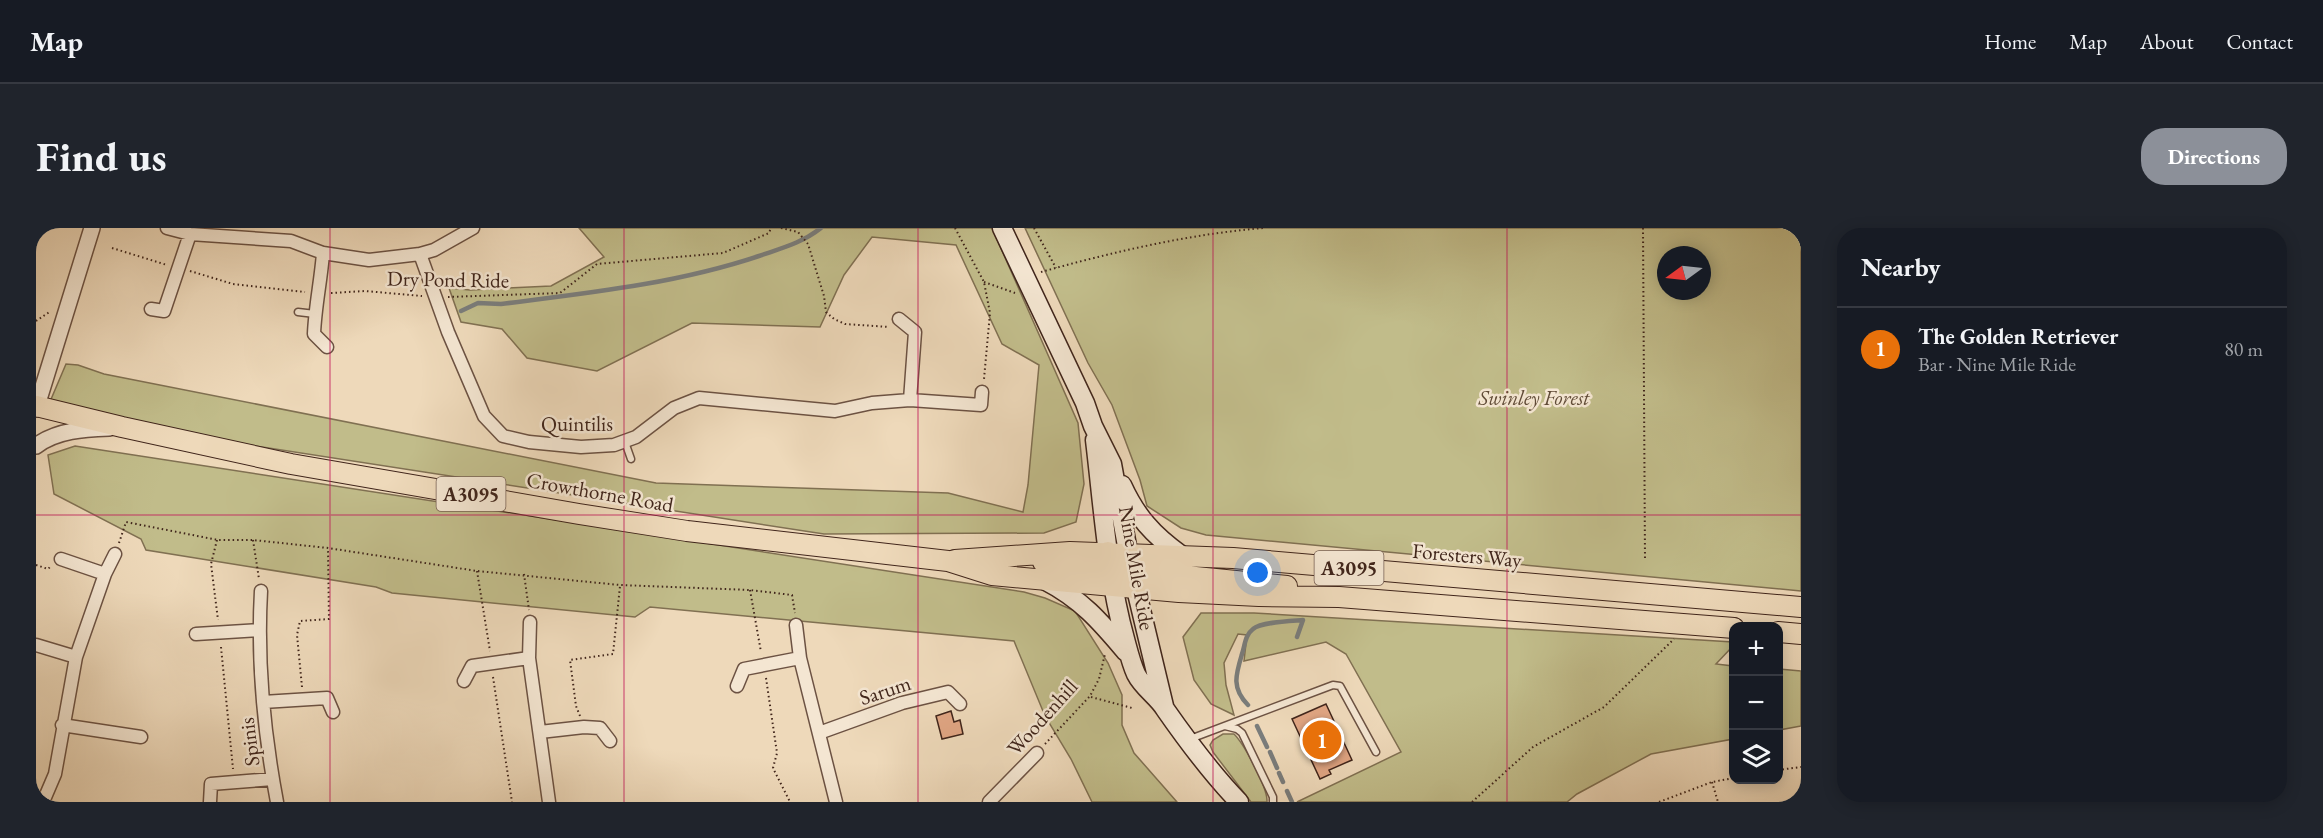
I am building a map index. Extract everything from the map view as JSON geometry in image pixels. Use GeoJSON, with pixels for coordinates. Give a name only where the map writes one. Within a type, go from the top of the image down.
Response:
{"type":"FeatureCollection","features":[{"type":"Feature","properties":{"kind":"main road","name":"Nine Mile Ride"},"geometry":{"type":"LineString","coordinates":[[1002,228],[1086,403],[1093,426],[1112,464],[1136,589],[1164,706]]}},
{"type":"Feature","properties":{"kind":"main road","name":"Crowthorne Road"},"geometry":{"type":"LineString","coordinates":[[36,407],[291,464],[644,525],[821,548],[948,561],[992,575],[1043,580],[1111,570]]}},
{"type":"Feature","properties":{"kind":"main road","name":"Nine Mile Ride"},"geometry":{"type":"LineString","coordinates":[[1093,426],[1111,570],[1136,673],[1148,691],[1164,706],[1187,741],[1239,802]]}},
{"type":"Feature","properties":{"kind":"main road"},"geometry":{"type":"LineString","coordinates":[[1112,464],[1132,504],[1147,526],[1161,542],[1181,555]]}},
{"type":"Feature","properties":{"kind":"main road","name":"Crowthorne Road"},"geometry":{"type":"LineString","coordinates":[[948,561],[1044,552],[1111,570]]}},
{"type":"Feature","properties":{"kind":"main road","name":"Foresters Way"},"geometry":{"type":"LineString","coordinates":[[1130,561],[1181,555],[1233,558],[1801,607]]}},
{"type":"Feature","properties":{"kind":"main road"},"geometry":{"type":"LineString","coordinates":[[1130,561],[1149,572],[1277,584],[1339,597]]}},
{"type":"Feature","properties":{"kind":"main road","name":"A3095"},"geometry":{"type":"LineString","coordinates":[[1130,561],[1111,570],[1136,589],[1259,596],[1339,597],[1729,628]]}},
{"type":"Feature","properties":{"kind":"main road"},"geometry":{"type":"LineString","coordinates":[[1043,580],[1084,605],[1100,620],[1131,658]]}},
{"type":"Feature","properties":{"kind":"main road"},"geometry":{"type":"LineString","coordinates":[[1783,632],[1801,634]]}},
{"type":"Feature","properties":{"kind":"street"},"geometry":{"type":"LineString","coordinates":[[36,407],[92,228]]}},
{"type":"Feature","properties":{"kind":"street"},"geometry":{"type":"LineString","coordinates":[[167,228],[190,234],[291,241],[323,253],[369,260],[420,254],[434,250],[473,228]]}},
{"type":"Feature","properties":{"kind":"street"},"geometry":{"type":"LineString","coordinates":[[151,309],[164,311],[190,234]]}},
{"type":"Feature","properties":{"kind":"street"},"geometry":{"type":"LineString","coordinates":[[323,253],[314,334],[327,347]]}},
{"type":"Feature","properties":{"kind":"street","name":"Quintilis"},"geometry":{"type":"LineString","coordinates":[[420,254],[448,332],[484,416],[503,436],[529,442],[581,447],[614,445],[625,442],[648,429],[674,408],[699,398],[835,411],[872,403],[910,400],[981,405],[982,392]]}},
{"type":"Feature","properties":{"kind":"street"},"geometry":{"type":"LineString","coordinates":[[899,319],[915,332],[910,400]]}},
{"type":"Feature","properties":{"kind":"street"},"geometry":{"type":"LineString","coordinates":[[36,446],[46,439],[73,431],[122,428]]}},
{"type":"Feature","properties":{"kind":"street"},"geometry":{"type":"LineString","coordinates":[[43,802],[55,774],[76,657],[105,574],[115,554]]}},
{"type":"Feature","properties":{"kind":"street"},"geometry":{"type":"LineString","coordinates":[[61,559],[105,574]]}},
{"type":"Feature","properties":{"kind":"street","name":"Spinis"},"geometry":{"type":"LineString","coordinates":[[261,591],[259,630],[263,702],[277,802]]}},
{"type":"Feature","properties":{"kind":"street"},"geometry":{"type":"LineString","coordinates":[[530,622],[529,658],[549,802]]}},
{"type":"Feature","properties":{"kind":"street"},"geometry":{"type":"LineString","coordinates":[[796,626],[800,658],[836,802]]}},
{"type":"Feature","properties":{"kind":"street"},"geometry":{"type":"LineString","coordinates":[[196,634],[259,630]]}},
{"type":"Feature","properties":{"kind":"street"},"geometry":{"type":"LineString","coordinates":[[36,645],[76,657]]}},
{"type":"Feature","properties":{"kind":"street"},"geometry":{"type":"LineString","coordinates":[[464,681],[472,666],[529,658]]}},
{"type":"Feature","properties":{"kind":"street"},"geometry":{"type":"LineString","coordinates":[[737,686],[744,669],[800,658]]}},
{"type":"Feature","properties":{"kind":"street","name":"Sarum"},"geometry":{"type":"LineString","coordinates":[[819,733],[902,703],[948,692],[960,704]]}},
{"type":"Feature","properties":{"kind":"street","name":"Spinis"},"geometry":{"type":"LineString","coordinates":[[263,702],[327,698],[333,712]]}},
{"type":"Feature","properties":{"kind":"street"},"geometry":{"type":"LineString","coordinates":[[62,725],[141,737]]}},
{"type":"Feature","properties":{"kind":"street"},"geometry":{"type":"LineString","coordinates":[[540,732],[584,727],[600,728],[610,741]]}},
{"type":"Feature","properties":{"kind":"street","name":"Woodenhill"},"geometry":{"type":"LineString","coordinates":[[989,802],[1037,753]]}},
{"type":"Feature","properties":{"kind":"street","name":"Spinis"},"geometry":{"type":"LineString","coordinates":[[210,802],[211,784],[273,778]]}},
{"type":"Feature","properties":{"kind":"lane"},"geometry":{"type":"LineString","coordinates":[[298,312],[315,314]]}},
{"type":"Feature","properties":{"kind":"lane"},"geometry":{"type":"LineString","coordinates":[[625,442],[631,459]]}},
{"type":"Feature","properties":{"kind":"lane"},"geometry":{"type":"LineString","coordinates":[[1187,741],[1334,685],[1340,686],[1376,752]]}},
{"type":"Feature","properties":{"kind":"lane"},"geometry":{"type":"LineString","coordinates":[[1245,739],[1244,723],[1247,717]]}},
{"type":"Feature","properties":{"kind":"lane"},"geometry":{"type":"LineString","coordinates":[[1222,726],[1238,729],[1245,739],[1273,797],[1273,802]]}},
{"type":"Feature","properties":{"kind":"path","name":"Dry Pond Ride"},"geometry":{"type":"LineString","coordinates":[[112,248],[233,284],[319,294],[365,291],[476,298],[560,293],[597,264],[723,253],[769,233],[771,228]]}},
{"type":"Feature","properties":{"kind":"path"},"geometry":{"type":"LineString","coordinates":[[781,228],[798,232],[804,237],[824,297],[826,312],[834,319],[845,324],[889,327],[899,319]]}},
{"type":"Feature","properties":{"kind":"path"},"geometry":{"type":"LineString","coordinates":[[955,228],[984,282],[990,313],[982,392]]}},
{"type":"Feature","properties":{"kind":"path"},"geometry":{"type":"LineString","coordinates":[[1034,228],[1056,268],[1128,250],[1232,231],[1264,228]]}},
{"type":"Feature","properties":{"kind":"path"},"geometry":{"type":"LineString","coordinates":[[1643,228],[1645,559]]}},
{"type":"Feature","properties":{"kind":"path"},"geometry":{"type":"LineString","coordinates":[[984,282],[1024,295]]}},
{"type":"Feature","properties":{"kind":"path"},"geometry":{"type":"LineString","coordinates":[[115,554],[126,522],[218,540],[253,540],[328,548],[477,571],[620,585],[750,590],[792,595],[796,626]]}},
{"type":"Feature","properties":{"kind":"path"},"geometry":{"type":"LineString","coordinates":[[218,540],[211,564],[234,781]]}},
{"type":"Feature","properties":{"kind":"path"},"geometry":{"type":"LineString","coordinates":[[253,540],[261,591]]}},
{"type":"Feature","properties":{"kind":"path"},"geometry":{"type":"LineString","coordinates":[[303,699],[297,635],[300,621],[329,619],[328,548]]}},
{"type":"Feature","properties":{"kind":"path"},"geometry":{"type":"LineString","coordinates":[[477,571],[512,802]]}},
{"type":"Feature","properties":{"kind":"path"},"geometry":{"type":"LineString","coordinates":[[524,574],[530,622]]}},
{"type":"Feature","properties":{"kind":"path"},"geometry":{"type":"LineString","coordinates":[[584,727],[576,706],[570,660],[613,654],[620,585]]}},
{"type":"Feature","properties":{"kind":"path"},"geometry":{"type":"LineString","coordinates":[[750,590],[777,753],[773,768],[790,802]]}},
{"type":"Feature","properties":{"kind":"path"},"geometry":{"type":"LineString","coordinates":[[1472,802],[1533,747],[1604,707],[1679,635]]}},
{"type":"Feature","properties":{"kind":"path","name":"Woodenhill"},"geometry":{"type":"LineString","coordinates":[[1037,753],[1090,696],[1100,679],[1105,654],[1109,650]]}},
{"type":"Feature","properties":{"kind":"path"},"geometry":{"type":"LineString","coordinates":[[1090,696],[1132,708]]}},
{"type":"Feature","properties":{"kind":"path"},"geometry":{"type":"LineString","coordinates":[[1783,769],[1801,767]]}},
{"type":"Feature","properties":{"kind":"path"},"geometry":{"type":"LineString","coordinates":[[1659,802],[1712,782],[1729,779]]}},
{"type":"Feature","properties":{"kind":"path"},"geometry":{"type":"LineString","coordinates":[[1712,782],[1718,802]]}},
{"type":"Feature","properties":{"kind":"green space"},"geometry":{"type":"Polygon","coordinates":[[[579,228],[992,228],[1078,423],[1084,484],[1076,522],[1044,533],[824,534],[166,432],[49,404],[66,364],[78,365],[104,374],[656,483],[948,493],[1023,512],[1028,485],[1039,365],[1002,344],[956,245],[872,237],[844,275],[820,327],[692,323],[597,371],[527,358],[502,329],[461,322],[449,288],[470,290],[551,286],[604,257],[579,228]]]}},
{"type":"Feature","properties":{"kind":"green space","name":"Swinley Forest"},"geometry":{"type":"Polygon","coordinates":[[[1025,228],[1801,228],[1801,591],[1206,535],[1181,528],[1147,506],[1140,480],[1112,405],[1088,363],[1025,228]]]}},
{"type":"Feature","properties":{"kind":"green space"},"geometry":{"type":"Polygon","coordinates":[[[75,446],[1024,592],[1045,598],[1075,611],[1108,663],[1122,695],[1122,725],[1134,753],[1177,802],[1092,802],[1071,759],[1045,716],[1014,641],[650,607],[635,617],[392,593],[376,587],[146,550],[141,539],[54,494],[48,455],[75,446]]]}},
{"type":"Feature","properties":{"kind":"green space"},"geometry":{"type":"Polygon","coordinates":[[[1201,613],[1254,613],[1729,642],[1729,650],[1716,664],[1729,666],[1729,740],[1651,754],[1577,794],[1567,802],[1297,802],[1401,752],[1346,654],[1326,642],[1244,661],[1247,635],[1238,634],[1224,663],[1226,685],[1234,715],[1211,704],[1194,680],[1183,637],[1201,613]]]}},
{"type":"Feature","properties":{"kind":"green space"},"geometry":{"type":"Polygon","coordinates":[[[1783,669],[1801,671],[1801,726],[1783,729],[1783,669]]]}},
{"type":"Feature","properties":{"kind":"green space"},"geometry":{"type":"Polygon","coordinates":[[[1223,734],[1234,734],[1244,747],[1260,777],[1267,802],[1251,802],[1213,752],[1210,745],[1213,740],[1223,734]]]}},
{"type":"Feature","properties":{"kind":"building"},"geometry":{"type":"Polygon","coordinates":[[[1326,704],[1352,760],[1329,770],[1331,774],[1320,779],[1292,719],[1326,704]]]}},
{"type":"Feature","properties":{"kind":"building"},"geometry":{"type":"Polygon","coordinates":[[[951,711],[954,722],[960,720],[963,734],[942,739],[936,716],[951,711]]]}},
{"type":"Feature","properties":{"kind":"waterway"},"geometry":{"type":"LineString","coordinates":[[461,311],[478,303],[501,304],[566,296],[695,274],[784,248],[807,238],[821,228]]}},
{"type":"Feature","properties":{"kind":"waterway"},"geometry":{"type":"LineString","coordinates":[[1248,705],[1239,693],[1236,681],[1248,634],[1262,625],[1303,620],[1297,637]]}},
{"type":"Feature","properties":{"kind":"waterway"},"geometry":{"type":"LineString","coordinates":[[1257,726],[1267,747]]}},
{"type":"Feature","properties":{"kind":"waterway"},"geometry":{"type":"LineString","coordinates":[[1270,752],[1277,768]]}},
{"type":"Feature","properties":{"kind":"waterway"},"geometry":{"type":"LineString","coordinates":[[1279,773],[1283,782]]}},
{"type":"Feature","properties":{"kind":"waterway"},"geometry":{"type":"LineString","coordinates":[[1287,791],[1292,802]]}},
{"type":"Feature","properties":{"kind":"place","name":"The Golden Retriever"},"geometry":{"type":"Point","coordinates":[1322,740]}}]}
